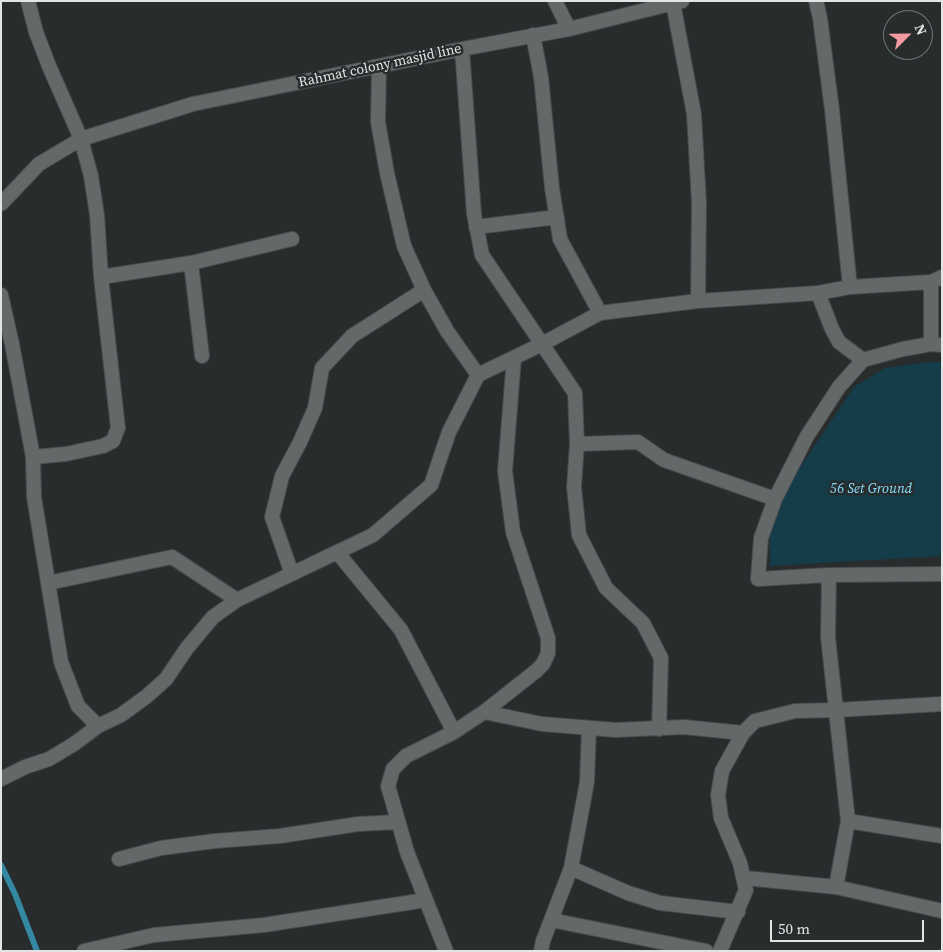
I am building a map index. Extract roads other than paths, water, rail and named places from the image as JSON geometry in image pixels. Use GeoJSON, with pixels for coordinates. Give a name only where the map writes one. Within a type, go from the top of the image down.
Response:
{"type":"FeatureCollection","features":[{"type":"Feature","properties":{"kind":"street"},"geometry":{"type":"LineString","coordinates":[[28,1],[36,32],[81,140],[90,176],[97,215],[101,277],[118,428],[113,441],[103,446],[66,454],[33,457]]}},
{"type":"Feature","properties":{"kind":"street"},"geometry":{"type":"LineString","coordinates":[[555,1],[569,29]]}},
{"type":"Feature","properties":{"kind":"street"},"geometry":{"type":"LineString","coordinates":[[816,1],[832,110],[850,287]]}},
{"type":"Feature","properties":{"kind":"street"},"geometry":{"type":"LineString","coordinates":[[678,2],[694,114],[699,204],[698,301]]}},
{"type":"Feature","properties":{"kind":"street","name":"Rahmat colony masjid line"},"geometry":{"type":"LineString","coordinates":[[1,204],[39,164],[81,140],[193,104],[569,29],[678,2]]}},
{"type":"Feature","properties":{"kind":"street"},"geometry":{"type":"LineString","coordinates":[[533,35],[541,77],[552,188],[560,239],[600,313]]}},
{"type":"Feature","properties":{"kind":"street"},"geometry":{"type":"LineString","coordinates":[[462,49],[474,214],[482,255],[575,393],[576,444],[574,487],[579,535],[606,588],[643,623],[661,658],[658,728]]}},
{"type":"Feature","properties":{"kind":"street"},"geometry":{"type":"LineString","coordinates":[[379,67],[378,122],[387,173],[404,246],[424,290],[447,331],[478,375]]}},
{"type":"Feature","properties":{"kind":"street"},"geometry":{"type":"LineString","coordinates":[[476,227],[557,217]]}},
{"type":"Feature","properties":{"kind":"street"},"geometry":{"type":"LineString","coordinates":[[101,277],[191,263],[292,239]]}},
{"type":"Feature","properties":{"kind":"street"},"geometry":{"type":"LineString","coordinates":[[191,263],[202,356]]}},
{"type":"Feature","properties":{"kind":"street"},"geometry":{"type":"LineString","coordinates":[[1,779],[25,767],[49,759],[74,744],[98,726],[121,715],[147,696],[166,679],[187,648],[213,617],[237,600],[372,535],[431,486],[450,432],[478,375],[600,313],[698,301],[818,293],[850,287],[936,279],[936,344],[903,349],[863,360],[839,387],[807,436],[775,500],[761,538],[758,579],[829,575],[942,574]]}},
{"type":"Feature","properties":{"kind":"street"},"geometry":{"type":"LineString","coordinates":[[292,574],[272,517],[282,476],[315,408],[322,368],[352,336],[424,290]]}},
{"type":"Feature","properties":{"kind":"street"},"geometry":{"type":"LineString","coordinates":[[818,293],[839,342],[863,360]]}},
{"type":"Feature","properties":{"kind":"street"},"geometry":{"type":"LineString","coordinates":[[1,295],[33,457],[34,497],[61,662],[78,706],[98,726]]}},
{"type":"Feature","properties":{"kind":"street"},"geometry":{"type":"LineString","coordinates":[[446,951],[407,852],[388,786],[393,769],[406,756],[454,732],[484,712],[536,671],[543,664],[548,652],[548,638],[513,532],[505,471],[514,358]]}},
{"type":"Feature","properties":{"kind":"street"},"geometry":{"type":"LineString","coordinates":[[576,444],[638,442],[664,460],[775,500]]}},
{"type":"Feature","properties":{"kind":"street"},"geometry":{"type":"LineString","coordinates":[[337,552],[400,630],[454,732]]}},
{"type":"Feature","properties":{"kind":"street"},"geometry":{"type":"LineString","coordinates":[[48,583],[172,558],[237,600]]}},
{"type":"Feature","properties":{"kind":"street"},"geometry":{"type":"LineString","coordinates":[[829,575],[828,637],[848,821],[836,887]]}},
{"type":"Feature","properties":{"kind":"street"},"geometry":{"type":"LineString","coordinates":[[720,951],[746,890],[745,878],[721,818],[718,795],[722,771],[743,733],[756,721],[796,711],[942,704]]}},
{"type":"Feature","properties":{"kind":"street"},"geometry":{"type":"LineString","coordinates":[[484,712],[542,724],[588,728],[616,730],[684,728],[743,733]]}},
{"type":"Feature","properties":{"kind":"street"},"geometry":{"type":"LineString","coordinates":[[541,951],[571,868],[587,782],[588,728]]}},
{"type":"Feature","properties":{"kind":"street"},"geometry":{"type":"LineString","coordinates":[[848,821],[942,836]]}},
{"type":"Feature","properties":{"kind":"street"},"geometry":{"type":"LineString","coordinates":[[118,859],[161,848],[215,841],[280,836],[358,824],[398,822]]}},
{"type":"Feature","properties":{"kind":"street"},"geometry":{"type":"LineString","coordinates":[[571,868],[628,894],[660,904],[738,912]]}},
{"type":"Feature","properties":{"kind":"street"},"geometry":{"type":"LineString","coordinates":[[745,878],[836,887],[942,910]]}},
{"type":"Feature","properties":{"kind":"street"},"geometry":{"type":"LineString","coordinates":[[84,951],[154,935],[264,925],[426,900]]}},
{"type":"Feature","properties":{"kind":"street"},"geometry":{"type":"LineString","coordinates":[[551,920],[706,951]]}},
{"type":"Feature","properties":{"kind":"waterway"},"geometry":{"type":"LineString","coordinates":[[1,865],[15,894],[37,951]]}},
{"type":"Feature","properties":{"kind":"park label","name":"56 Set Ground"},"geometry":{"type":"Point","coordinates":[871,489]}}]}
